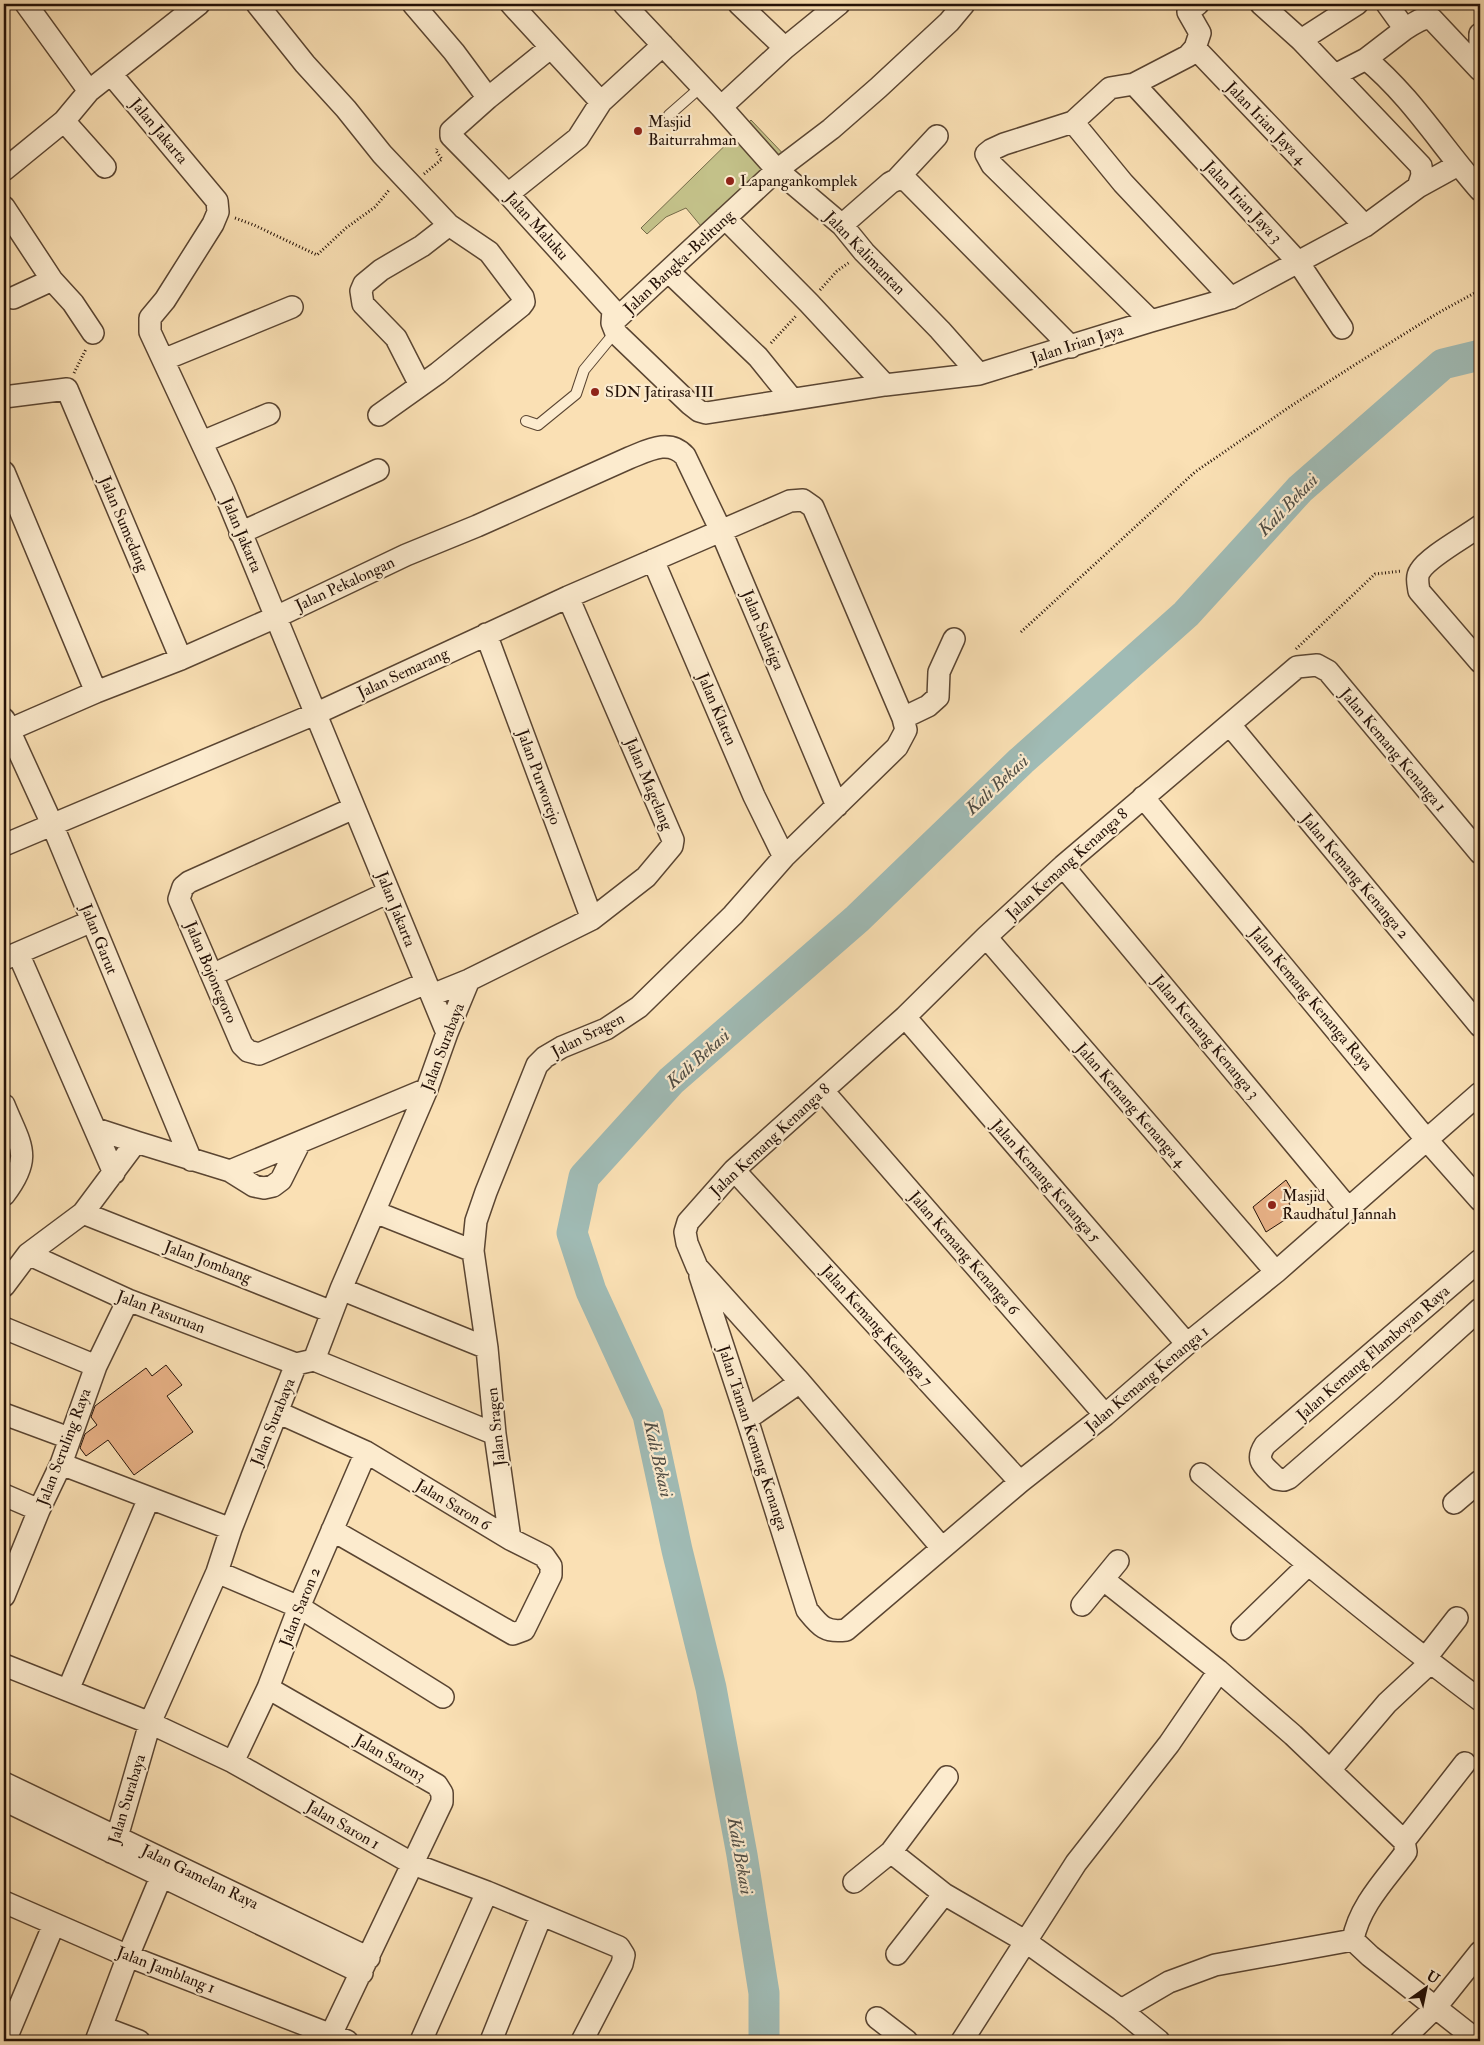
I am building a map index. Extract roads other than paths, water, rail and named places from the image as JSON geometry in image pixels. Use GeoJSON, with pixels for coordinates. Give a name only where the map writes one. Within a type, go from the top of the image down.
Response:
{"type":"FeatureCollection","features":[{"type":"Feature","properties":{"kind":"street"},"geometry":{"type":"LineString","coordinates":[[26,4],[90,91]]}},
{"type":"Feature","properties":{"kind":"street"},"geometry":{"type":"LineString","coordinates":[[4,170],[64,120],[90,91],[199,4]]}},
{"type":"Feature","properties":{"kind":"street"},"geometry":{"type":"LineString","coordinates":[[257,4],[305,64],[449,226],[489,252],[523,296],[524,302],[521,306],[379,416]]}},
{"type":"Feature","properties":{"kind":"street"},"geometry":{"type":"LineString","coordinates":[[413,4],[454,52],[488,98],[550,48]]}},
{"type":"Feature","properties":{"kind":"street"},"geometry":{"type":"LineString","coordinates":[[510,4],[601,102]]}},
{"type":"Feature","properties":{"kind":"street","name":"Jalan Kalimantan"},"geometry":{"type":"LineString","coordinates":[[624,4],[702,86],[777,170],[842,225],[864,252],[940,330],[979,374]]}},
{"type":"Feature","properties":{"kind":"street"},"geometry":{"type":"LineString","coordinates":[[739,4],[785,48]]}},
{"type":"Feature","properties":{"kind":"street"},"geometry":{"type":"LineString","coordinates":[[721,107],[785,48],[839,4]]}},
{"type":"Feature","properties":{"kind":"street","name":"Jalan Bangka-Belitung"},"geometry":{"type":"LineString","coordinates":[[612,323],[777,170],[830,129],[878,88],[949,22],[964,4]]}},
{"type":"Feature","properties":{"kind":"street"},"geometry":{"type":"LineString","coordinates":[[1261,4],[1301,40],[1420,166],[1422,175],[1418,187]]}},
{"type":"Feature","properties":{"kind":"street"},"geometry":{"type":"LineString","coordinates":[[1301,40],[1357,4]]}},
{"type":"Feature","properties":{"kind":"street"},"geometry":{"type":"LineString","coordinates":[[1388,4],[1405,29]]}},
{"type":"Feature","properties":{"kind":"street"},"geometry":{"type":"LineString","coordinates":[[1151,321],[992,165],[986,154],[1004,144],[1073,122],[1110,88],[1134,84],[1188,56],[1195,48],[1200,34],[1193,8]]}},
{"type":"Feature","properties":{"kind":"street"},"geometry":{"type":"LineString","coordinates":[[1335,75],[1366,59],[1405,29],[1427,18],[1432,19],[1480,70]]}},
{"type":"Feature","properties":{"kind":"street"},"geometry":{"type":"LineString","coordinates":[[1480,34],[1480,44]]}},
{"type":"Feature","properties":{"kind":"street"},"geometry":{"type":"LineString","coordinates":[[508,194],[578,138],[601,102],[663,45]]}},
{"type":"Feature","properties":{"kind":"street","name":"Jalan Irian Jaya 4"},"geometry":{"type":"LineString","coordinates":[[1195,48],[1365,226]]}},
{"type":"Feature","properties":{"kind":"street"},"geometry":{"type":"LineString","coordinates":[[1366,59],[1411,103],[1458,165],[1480,190]]}},
{"type":"Feature","properties":{"kind":"street","name":"Jalan Jakarta"},"geometry":{"type":"LineString","coordinates":[[111,74],[217,201],[218,212],[213,224],[165,300],[150,318],[150,332],[202,442],[276,616],[447,1033]]}},
{"type":"Feature","properties":{"kind":"street","name":"Jalan Irian Jaya 3"},"geometry":{"type":"LineString","coordinates":[[1134,84],[1298,262],[1342,328]]}},
{"type":"Feature","properties":{"kind":"street","name":"Jalan Maluku"},"geometry":{"type":"LineString","coordinates":[[488,98],[451,131],[452,136],[508,194],[613,310],[612,323],[616,333],[690,404],[699,411],[706,413]]}},
{"type":"Feature","properties":{"kind":"street"},"geometry":{"type":"LineString","coordinates":[[64,120],[105,168]]}},
{"type":"Feature","properties":{"kind":"street"},"geometry":{"type":"LineString","coordinates":[[1073,122],[1122,183],[1231,298]]}},
{"type":"Feature","properties":{"kind":"street"},"geometry":{"type":"LineString","coordinates":[[842,225],[888,185],[937,136]]}},
{"type":"Feature","properties":{"kind":"street","name":"Jalan Irian Jaya"},"geometry":{"type":"LineString","coordinates":[[706,413],[885,385],[979,374],[1231,298],[1365,226],[1418,187],[1458,165]]}},
{"type":"Feature","properties":{"kind":"street"},"geometry":{"type":"LineString","coordinates":[[888,185],[902,179],[908,182],[1071,346]]}},
{"type":"Feature","properties":{"kind":"street"},"geometry":{"type":"LineString","coordinates":[[4,207],[52,280],[73,303],[93,333]]}},
{"type":"Feature","properties":{"kind":"street"},"geometry":{"type":"LineString","coordinates":[[726,218],[885,385]]}},
{"type":"Feature","properties":{"kind":"street"},"geometry":{"type":"LineString","coordinates":[[420,385],[396,338],[363,304],[361,291],[364,284],[381,270],[422,246],[449,226]]}},
{"type":"Feature","properties":{"kind":"street"},"geometry":{"type":"LineString","coordinates":[[668,272],[758,357],[792,399]]}},
{"type":"Feature","properties":{"kind":"street"},"geometry":{"type":"LineString","coordinates":[[13,298],[52,280]]}},
{"type":"Feature","properties":{"kind":"street"},"geometry":{"type":"LineString","coordinates":[[163,360],[292,307]]}},
{"type":"Feature","properties":{"kind":"street","name":"Jalan Sumedang"},"geometry":{"type":"LineString","coordinates":[[4,397],[67,389],[180,659]]}},
{"type":"Feature","properties":{"kind":"street"},"geometry":{"type":"LineString","coordinates":[[202,442],[269,414]]}},
{"type":"Feature","properties":{"kind":"street","name":"Jalan Pekalongan"},"geometry":{"type":"LineString","coordinates":[[5,727],[180,659],[406,555],[650,450],[664,446],[670,447],[680,450],[684,456]]}},
{"type":"Feature","properties":{"kind":"street","name":"Jalan Salatiga"},"geometry":{"type":"LineString","coordinates":[[684,456],[721,531],[837,806]]}},
{"type":"Feature","properties":{"kind":"street"},"geometry":{"type":"LineString","coordinates":[[240,533],[378,470]]}},
{"type":"Feature","properties":{"kind":"street"},"geometry":{"type":"LineString","coordinates":[[4,472],[96,692]]}},
{"type":"Feature","properties":{"kind":"street","name":"Jalan Semarang"},"geometry":{"type":"LineString","coordinates":[[4,846],[315,714],[568,597],[790,501],[803,500],[813,507],[903,718]]}},
{"type":"Feature","properties":{"kind":"street"},"geometry":{"type":"LineString","coordinates":[[1480,526],[1426,563],[1419,573],[1417,582],[1419,591],[1480,662]]}},
{"type":"Feature","properties":{"kind":"street","name":"Jalan Klaten"},"geometry":{"type":"LineString","coordinates":[[653,560],[750,787],[784,857]]}},
{"type":"Feature","properties":{"kind":"street","name":"Jalan Magelang"},"geometry":{"type":"LineString","coordinates":[[429,989],[469,980],[592,920],[646,877],[669,852],[673,840],[568,597]]}},
{"type":"Feature","properties":{"kind":"street","name":"Jalan Purworejo"},"geometry":{"type":"LineString","coordinates":[[486,634],[592,920]]}},
{"type":"Feature","properties":{"kind":"street"},"geometry":{"type":"LineString","coordinates":[[903,718],[928,706],[938,697],[939,672],[954,639]]}},
{"type":"Feature","properties":{"kind":"street","name":"Jalan Kemang Kenanga 1"},"geometry":{"type":"LineString","coordinates":[[1230,725],[1297,667],[1317,664],[1328,671],[1480,853]]}},
{"type":"Feature","properties":{"kind":"street","name":"Jalan Sragen"},"geometry":{"type":"LineString","coordinates":[[510,1539],[487,1348],[473,1251],[476,1222],[486,1192],[537,1065],[545,1057],[562,1047],[606,1029],[639,1007],[733,915],[784,857],[897,747],[906,730],[903,718]]}},
{"type":"Feature","properties":{"kind":"street"},"geometry":{"type":"LineString","coordinates":[[1143,797],[1230,725]]}},
{"type":"Feature","properties":{"kind":"street","name":"Jalan Kemang Kenanga 2"},"geometry":{"type":"LineString","coordinates":[[1230,725],[1480,1026]]}},
{"type":"Feature","properties":{"kind":"street","name":"Jalan Garut"},"geometry":{"type":"LineString","coordinates":[[5,727],[52,824],[191,1160]]}},
{"type":"Feature","properties":{"kind":"street","name":"Jalan Kemang Kenanga 8"},"geometry":{"type":"LineString","coordinates":[[942,1548],[800,1382],[697,1267],[685,1232],[688,1222],[734,1170],[905,1017],[986,937],[1063,866],[1143,797]]}},
{"type":"Feature","properties":{"kind":"street","name":"Jalan Kemang Kenanga Raya"},"geometry":{"type":"LineString","coordinates":[[1143,797],[1426,1139],[1480,1200]]}},
{"type":"Feature","properties":{"kind":"street","name":"Jalan Bojonegoro"},"geometry":{"type":"LineString","coordinates":[[354,808],[189,882],[182,887],[179,899],[242,1045],[248,1051],[259,1054],[429,989]]}},
{"type":"Feature","properties":{"kind":"street","name":"Jalan Kemang Kenanga 3"},"geometry":{"type":"LineString","coordinates":[[1063,866],[1348,1208]]}},
{"type":"Feature","properties":{"kind":"street"},"geometry":{"type":"LineString","coordinates":[[212,975],[389,892]]}},
{"type":"Feature","properties":{"kind":"street"},"geometry":{"type":"LineString","coordinates":[[92,921],[11,956],[96,1129],[114,1174]]}},
{"type":"Feature","properties":{"kind":"street","name":"Jalan Kemang Kenanga 4"},"geometry":{"type":"LineString","coordinates":[[986,937],[1276,1272]]}},
{"type":"Feature","properties":{"kind":"street","name":"Jalan Surabaya"},"geometry":{"type":"LineString","coordinates":[[114,1845],[150,1723],[217,1572],[231,1529],[277,1412],[332,1312],[427,1089],[469,980]]}},
{"type":"Feature","properties":{"kind":"street","name":"Jalan Kemang Kenanga 5"},"geometry":{"type":"LineString","coordinates":[[905,1017],[1187,1344]]}},
{"type":"Feature","properties":{"kind":"street"},"geometry":{"type":"LineString","coordinates":[[230,1171],[427,1089]]}},
{"type":"Feature","properties":{"kind":"street","name":"Jalan Kemang Kenanga 6"},"geometry":{"type":"LineString","coordinates":[[822,1091],[1105,1415]]}},
{"type":"Feature","properties":{"kind":"street","name":"Jalan Kemang Kenanga 1"},"geometry":{"type":"LineString","coordinates":[[807,1610],[820,1625],[832,1632],[846,1630],[1020,1482],[1105,1415],[1187,1344],[1276,1272],[1480,1093]]}},
{"type":"Feature","properties":{"kind":"street"},"geometry":{"type":"LineString","coordinates":[[4,1105],[21,1147],[23,1158],[20,1171],[4,1195]]}},
{"type":"Feature","properties":{"kind":"street"},"geometry":{"type":"LineString","coordinates":[[96,1129],[230,1171],[254,1186],[264,1188],[273,1186],[280,1180],[300,1142]]}},
{"type":"Feature","properties":{"kind":"street"},"geometry":{"type":"LineString","coordinates":[[4,1286],[28,1254],[83,1213],[114,1174],[136,1142]]}},
{"type":"Feature","properties":{"kind":"street","name":"Jalan Kemang Kenanga 7"},"geometry":{"type":"LineString","coordinates":[[734,1170],[1020,1482]]}},
{"type":"Feature","properties":{"kind":"street"},"geometry":{"type":"LineString","coordinates":[[375,1212],[473,1251]]}},
{"type":"Feature","properties":{"kind":"street","name":"Jalan Jombang"},"geometry":{"type":"LineString","coordinates":[[83,1213],[332,1312]]}},
{"type":"Feature","properties":{"kind":"street","name":"Jalan Pasuruan"},"geometry":{"type":"LineString","coordinates":[[28,1254],[128,1300],[305,1362],[496,1434]]}},
{"type":"Feature","properties":{"kind":"street","name":"Jalan Kemang Flamboyan Raya"},"geometry":{"type":"LineString","coordinates":[[1480,1260],[1265,1445],[1259,1454],[1260,1460],[1277,1479],[1284,1480],[1289,1478],[1480,1309]]}},
{"type":"Feature","properties":{"kind":"street","name":"Jalan Taman Kemang Kenanga"},"geometry":{"type":"LineString","coordinates":[[697,1267],[807,1610]]}},
{"type":"Feature","properties":{"kind":"street"},"geometry":{"type":"LineString","coordinates":[[341,1289],[487,1348]]}},
{"type":"Feature","properties":{"kind":"street","name":"Jalan Seruling Raya"},"geometry":{"type":"LineString","coordinates":[[6,1584],[61,1464],[96,1366],[128,1300]]}},
{"type":"Feature","properties":{"kind":"street"},"geometry":{"type":"LineString","coordinates":[[4,1328],[96,1366]]}},
{"type":"Feature","properties":{"kind":"street"},"geometry":{"type":"LineString","coordinates":[[747,1419],[800,1382]]}},
{"type":"Feature","properties":{"kind":"street","name":"Jalan Saron 6"},"geometry":{"type":"LineString","coordinates":[[277,1412],[366,1452],[510,1539],[544,1556],[551,1566],[551,1575],[524,1630],[512,1634],[332,1530]]}},
{"type":"Feature","properties":{"kind":"street"},"geometry":{"type":"LineString","coordinates":[[4,1414],[69,1438]]}},
{"type":"Feature","properties":{"kind":"street","name":"Jalan Saron 2"},"geometry":{"type":"LineString","coordinates":[[233,1762],[268,1688],[299,1607],[366,1452]]}},
{"type":"Feature","properties":{"kind":"street"},"geometry":{"type":"LineString","coordinates":[[61,1464],[231,1529]]}},
{"type":"Feature","properties":{"kind":"street"},"geometry":{"type":"LineString","coordinates":[[1201,1474],[1307,1566],[1480,1700]]}},
{"type":"Feature","properties":{"kind":"street"},"geometry":{"type":"LineString","coordinates":[[1454,1503],[1480,1481]]}},
{"type":"Feature","properties":{"kind":"street"},"geometry":{"type":"LineString","coordinates":[[4,1495],[40,1510]]}},
{"type":"Feature","properties":{"kind":"street"},"geometry":{"type":"LineString","coordinates":[[68,1690],[150,1498]]}},
{"type":"Feature","properties":{"kind":"street"},"geometry":{"type":"LineString","coordinates":[[1082,1605],[1118,1561]]}},
{"type":"Feature","properties":{"kind":"street"},"geometry":{"type":"LineString","coordinates":[[1242,1629],[1307,1566]]}},
{"type":"Feature","properties":{"kind":"street"},"geometry":{"type":"LineString","coordinates":[[217,1572],[299,1607],[442,1697]]}},
{"type":"Feature","properties":{"kind":"street"},"geometry":{"type":"LineString","coordinates":[[1104,1580],[1219,1671],[1330,1770],[1404,1841],[1406,1852],[1362,1912],[1352,1940]]}},
{"type":"Feature","properties":{"kind":"street"},"geometry":{"type":"LineString","coordinates":[[1330,1770],[1387,1703],[1428,1661],[1457,1618]]}},
{"type":"Feature","properties":{"kind":"street","name":"Jalan Saron 1"},"geometry":{"type":"LineString","coordinates":[[4,1665],[150,1723],[233,1762],[413,1864],[619,1947],[624,1955],[622,1964],[582,2041]]}},
{"type":"Feature","properties":{"kind":"street"},"geometry":{"type":"LineString","coordinates":[[962,2041],[1076,1863],[1169,1744],[1219,1671]]}},
{"type":"Feature","properties":{"kind":"street","name":"Jalan Saron3"},"geometry":{"type":"LineString","coordinates":[[268,1688],[437,1785],[442,1793],[442,1802],[365,1965],[335,2039]]}},
{"type":"Feature","properties":{"kind":"street"},"geometry":{"type":"LineString","coordinates":[[1404,1841],[1465,1763]]}},
{"type":"Feature","properties":{"kind":"street"},"geometry":{"type":"LineString","coordinates":[[854,1882],[891,1852],[947,1777]]}},
{"type":"Feature","properties":{"kind":"street","name":"Jalan Gamelan Raya"},"geometry":{"type":"LineString","coordinates":[[4,1783],[154,1868],[365,1965]]}},
{"type":"Feature","properties":{"kind":"street","name":"Jalan Gamelan Raya"},"geometry":{"type":"LineString","coordinates":[[4,1800],[114,1845]]}},
{"type":"Feature","properties":{"kind":"street"},"geometry":{"type":"LineString","coordinates":[[891,1852],[944,1894],[1025,1942],[1121,2010],[1159,2041]]}},
{"type":"Feature","properties":{"kind":"street"},"geometry":{"type":"LineString","coordinates":[[139,2041],[99,2034],[128,1956],[154,1868]]}},
{"type":"Feature","properties":{"kind":"street"},"geometry":{"type":"LineString","coordinates":[[421,2041],[486,1892]]}},
{"type":"Feature","properties":{"kind":"street"},"geometry":{"type":"LineString","coordinates":[[897,1954],[944,1894]]}},
{"type":"Feature","properties":{"kind":"street","name":"Jalan Jamblang 1"},"geometry":{"type":"LineString","coordinates":[[4,1902],[128,1956],[335,2039]]}},
{"type":"Feature","properties":{"kind":"street"},"geometry":{"type":"LineString","coordinates":[[490,2041],[541,1916]]}},
{"type":"Feature","properties":{"kind":"street"},"geometry":{"type":"LineString","coordinates":[[5,2041],[54,1924]]}},
{"type":"Feature","properties":{"kind":"street"},"geometry":{"type":"LineString","coordinates":[[1121,2010],[1169,1982],[1215,1965],[1352,1940]]}},
{"type":"Feature","properties":{"kind":"street"},"geometry":{"type":"LineString","coordinates":[[1352,1940],[1478,2041]]}},
{"type":"Feature","properties":{"kind":"street"},"geometry":{"type":"LineString","coordinates":[[1400,2041],[1436,2007],[1480,1952]]}},
{"type":"Feature","properties":{"kind":"street"},"geometry":{"type":"LineString","coordinates":[[876,2018],[907,2041]]}},
{"type":"Feature","properties":{"kind":"lane"},"geometry":{"type":"LineString","coordinates":[[669,115],[702,86]]}},
{"type":"Feature","properties":{"kind":"lane","name":"Jalan Bangka-Belitung"},"geometry":{"type":"LineString","coordinates":[[526,421],[538,425],[576,394],[584,370],[612,336],[612,323]]}},
{"type":"Feature","properties":{"kind":"waterway","name":"Kali Bekasi"},"geometry":{"type":"LineString","coordinates":[[764,2041],[764,1993],[742,1855],[711,1688],[677,1550],[648,1415],[591,1291],[572,1233],[584,1177],[671,1081],[857,919],[1021,761],[1186,614],[1300,489],[1443,364],[1480,355]]}},
{"type":"Feature","properties":{"kind":"place","name":"Masjid Baiturrahman"},"geometry":{"type":"Point","coordinates":[638,131]}},
{"type":"Feature","properties":{"kind":"place","name":"Lapangankomplek"},"geometry":{"type":"Point","coordinates":[730,181]}},
{"type":"Feature","properties":{"kind":"place","name":"SDN Jatirasa III"},"geometry":{"type":"Point","coordinates":[595,392]}},
{"type":"Feature","properties":{"kind":"place","name":"Masjid Raudhatul Jannah"},"geometry":{"type":"Point","coordinates":[1272,1205]}}]}
